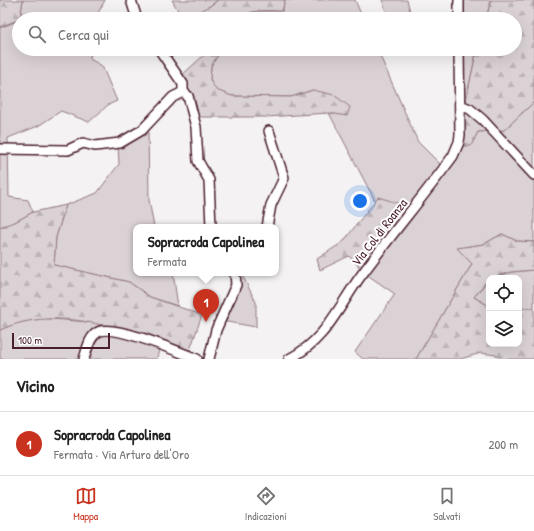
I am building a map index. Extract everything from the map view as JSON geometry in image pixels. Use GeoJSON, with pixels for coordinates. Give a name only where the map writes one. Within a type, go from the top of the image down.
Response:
{"type":"FeatureCollection","features":[{"type":"Feature","properties":{"kind":"street"},"geometry":{"type":"LineString","coordinates":[[131,0],[135,12]]}},
{"type":"Feature","properties":{"kind":"street"},"geometry":{"type":"LineString","coordinates":[[459,0],[459,12]]}},
{"type":"Feature","properties":{"kind":"street"},"geometry":{"type":"LineString","coordinates":[[164,56],[183,84],[183,92]]}},
{"type":"Feature","properties":{"kind":"street","name":"Via Col di Roanza"},"geometry":{"type":"LineString","coordinates":[[289,359],[305,350],[324,332],[359,278],[453,156],[459,142],[460,56]]}},
{"type":"Feature","properties":{"kind":"street"},"geometry":{"type":"LineString","coordinates":[[0,149],[68,150],[83,143],[95,146],[120,142],[142,130],[173,97],[183,92]]}},
{"type":"Feature","properties":{"kind":"street"},"geometry":{"type":"LineString","coordinates":[[183,92],[188,96],[196,127],[198,161],[209,180],[211,224]]}},
{"type":"Feature","properties":{"kind":"street"},"geometry":{"type":"LineString","coordinates":[[460,106],[470,109],[483,120],[534,175]]}},
{"type":"Feature","properties":{"kind":"street"},"geometry":{"type":"LineString","coordinates":[[268,224],[271,204],[284,178],[269,131]]}},
{"type":"Feature","properties":{"kind":"street"},"geometry":{"type":"LineString","coordinates":[[211,356],[216,330],[234,290],[236,277]]}},
{"type":"Feature","properties":{"kind":"street"},"geometry":{"type":"LineString","coordinates":[[84,359],[90,341],[96,332],[104,330],[121,331],[197,359]]}},
{"type":"Feature","properties":{"kind":"green space"},"geometry":{"type":"Polygon","coordinates":[[[0,0],[23,0],[21,12],[12,12],[12,22],[0,27],[0,0]]]}},
{"type":"Feature","properties":{"kind":"green space"},"geometry":{"type":"Polygon","coordinates":[[[23,0],[105,0],[99,12],[21,12],[23,0]]]}},
{"type":"Feature","properties":{"kind":"green space"},"geometry":{"type":"Polygon","coordinates":[[[172,0],[218,0],[198,12],[179,12],[172,0]]]}},
{"type":"Feature","properties":{"kind":"green space"},"geometry":{"type":"Polygon","coordinates":[[[218,0],[285,0],[282,11],[198,12],[218,0]]]}},
{"type":"Feature","properties":{"kind":"green space"},"geometry":{"type":"Polygon","coordinates":[[[285,0],[355,0],[360,12],[255,12],[282,11],[285,0]]]}},
{"type":"Feature","properties":{"kind":"green space"},"geometry":{"type":"Polygon","coordinates":[[[382,0],[407,0],[410,12],[386,12],[382,0]]]}},
{"type":"Feature","properties":{"kind":"green space"},"geometry":{"type":"Polygon","coordinates":[[[459,0],[491,0],[488,12],[459,12],[459,0]]]}},
{"type":"Feature","properties":{"kind":"green space"},"geometry":{"type":"Polygon","coordinates":[[[491,0],[534,0],[534,102],[504,130],[478,132],[471,146],[456,146],[475,56],[522,56],[522,12],[488,12],[491,0]]]}},
{"type":"Feature","properties":{"kind":"green space"},"geometry":{"type":"Polygon","coordinates":[[[12,23],[12,56],[90,56],[90,59],[102,66],[117,101],[108,105],[89,122],[61,111],[38,126],[8,138],[9,197],[28,200],[33,212],[15,222],[0,227],[0,28],[12,23]]]}},
{"type":"Feature","properties":{"kind":"green space"},"geometry":{"type":"Polygon","coordinates":[[[203,56],[217,56],[211,66],[210,80],[216,90],[232,96],[291,97],[313,90],[334,95],[350,107],[347,116],[329,113],[266,117],[195,117],[181,76],[203,56]]]}},
{"type":"Feature","properties":{"kind":"green space"},"geometry":{"type":"Polygon","coordinates":[[[217,56],[380,56],[418,142],[446,170],[456,146],[478,132],[504,130],[534,102],[534,242],[517,241],[502,234],[484,244],[458,248],[472,264],[416,359],[363,359],[355,352],[395,294],[366,274],[379,197],[375,201],[329,113],[347,115],[313,90],[291,97],[232,96],[215,90],[210,80],[211,66],[217,56]]]}},
{"type":"Feature","properties":{"kind":"green space"},"geometry":{"type":"Polygon","coordinates":[[[460,56],[475,56],[460,127],[460,56]]]}},
{"type":"Feature","properties":{"kind":"green space"},"geometry":{"type":"Polygon","coordinates":[[[148,126],[149,200],[153,224],[133,224],[133,276],[173,276],[178,306],[150,297],[129,282],[54,265],[56,237],[66,205],[97,193],[119,164],[118,145],[148,126]]]}},
{"type":"Feature","properties":{"kind":"green space"},"geometry":{"type":"Polygon","coordinates":[[[378,197],[417,209],[366,274],[349,256],[320,270],[317,259],[343,242],[378,197]]]}},
{"type":"Feature","properties":{"kind":"green space"},"geometry":{"type":"Polygon","coordinates":[[[66,205],[56,237],[54,265],[129,282],[150,297],[202,315],[189,353],[120,330],[71,320],[47,319],[23,322],[0,330],[0,227],[15,222],[33,212],[66,205]]]}},
{"type":"Feature","properties":{"kind":"green space"},"geometry":{"type":"Polygon","coordinates":[[[502,234],[517,241],[534,242],[534,270],[511,272],[500,275],[486,275],[486,282],[474,297],[486,304],[486,347],[522,347],[522,308],[534,308],[534,359],[501,359],[496,355],[481,353],[460,359],[416,359],[472,264],[457,248],[484,244],[502,234]]]}},
{"type":"Feature","properties":{"kind":"green space"},"geometry":{"type":"Polygon","coordinates":[[[534,270],[534,308],[522,308],[522,275],[502,275],[511,272],[534,270]]]}},
{"type":"Feature","properties":{"kind":"green space"},"geometry":{"type":"Polygon","coordinates":[[[238,276],[243,276],[256,302],[256,327],[216,320],[238,276]]]}},
{"type":"Feature","properties":{"kind":"green space"},"geometry":{"type":"Polygon","coordinates":[[[486,283],[486,304],[474,297],[486,283]]]}},
{"type":"Feature","properties":{"kind":"green space"},"geometry":{"type":"Polygon","coordinates":[[[39,318],[101,323],[160,343],[157,359],[0,359],[0,330],[14,324],[39,318]]]}},
{"type":"Feature","properties":{"kind":"place","name":"Sopracroda Capolinea"},"geometry":{"type":"Point","coordinates":[206,322]}}]}
